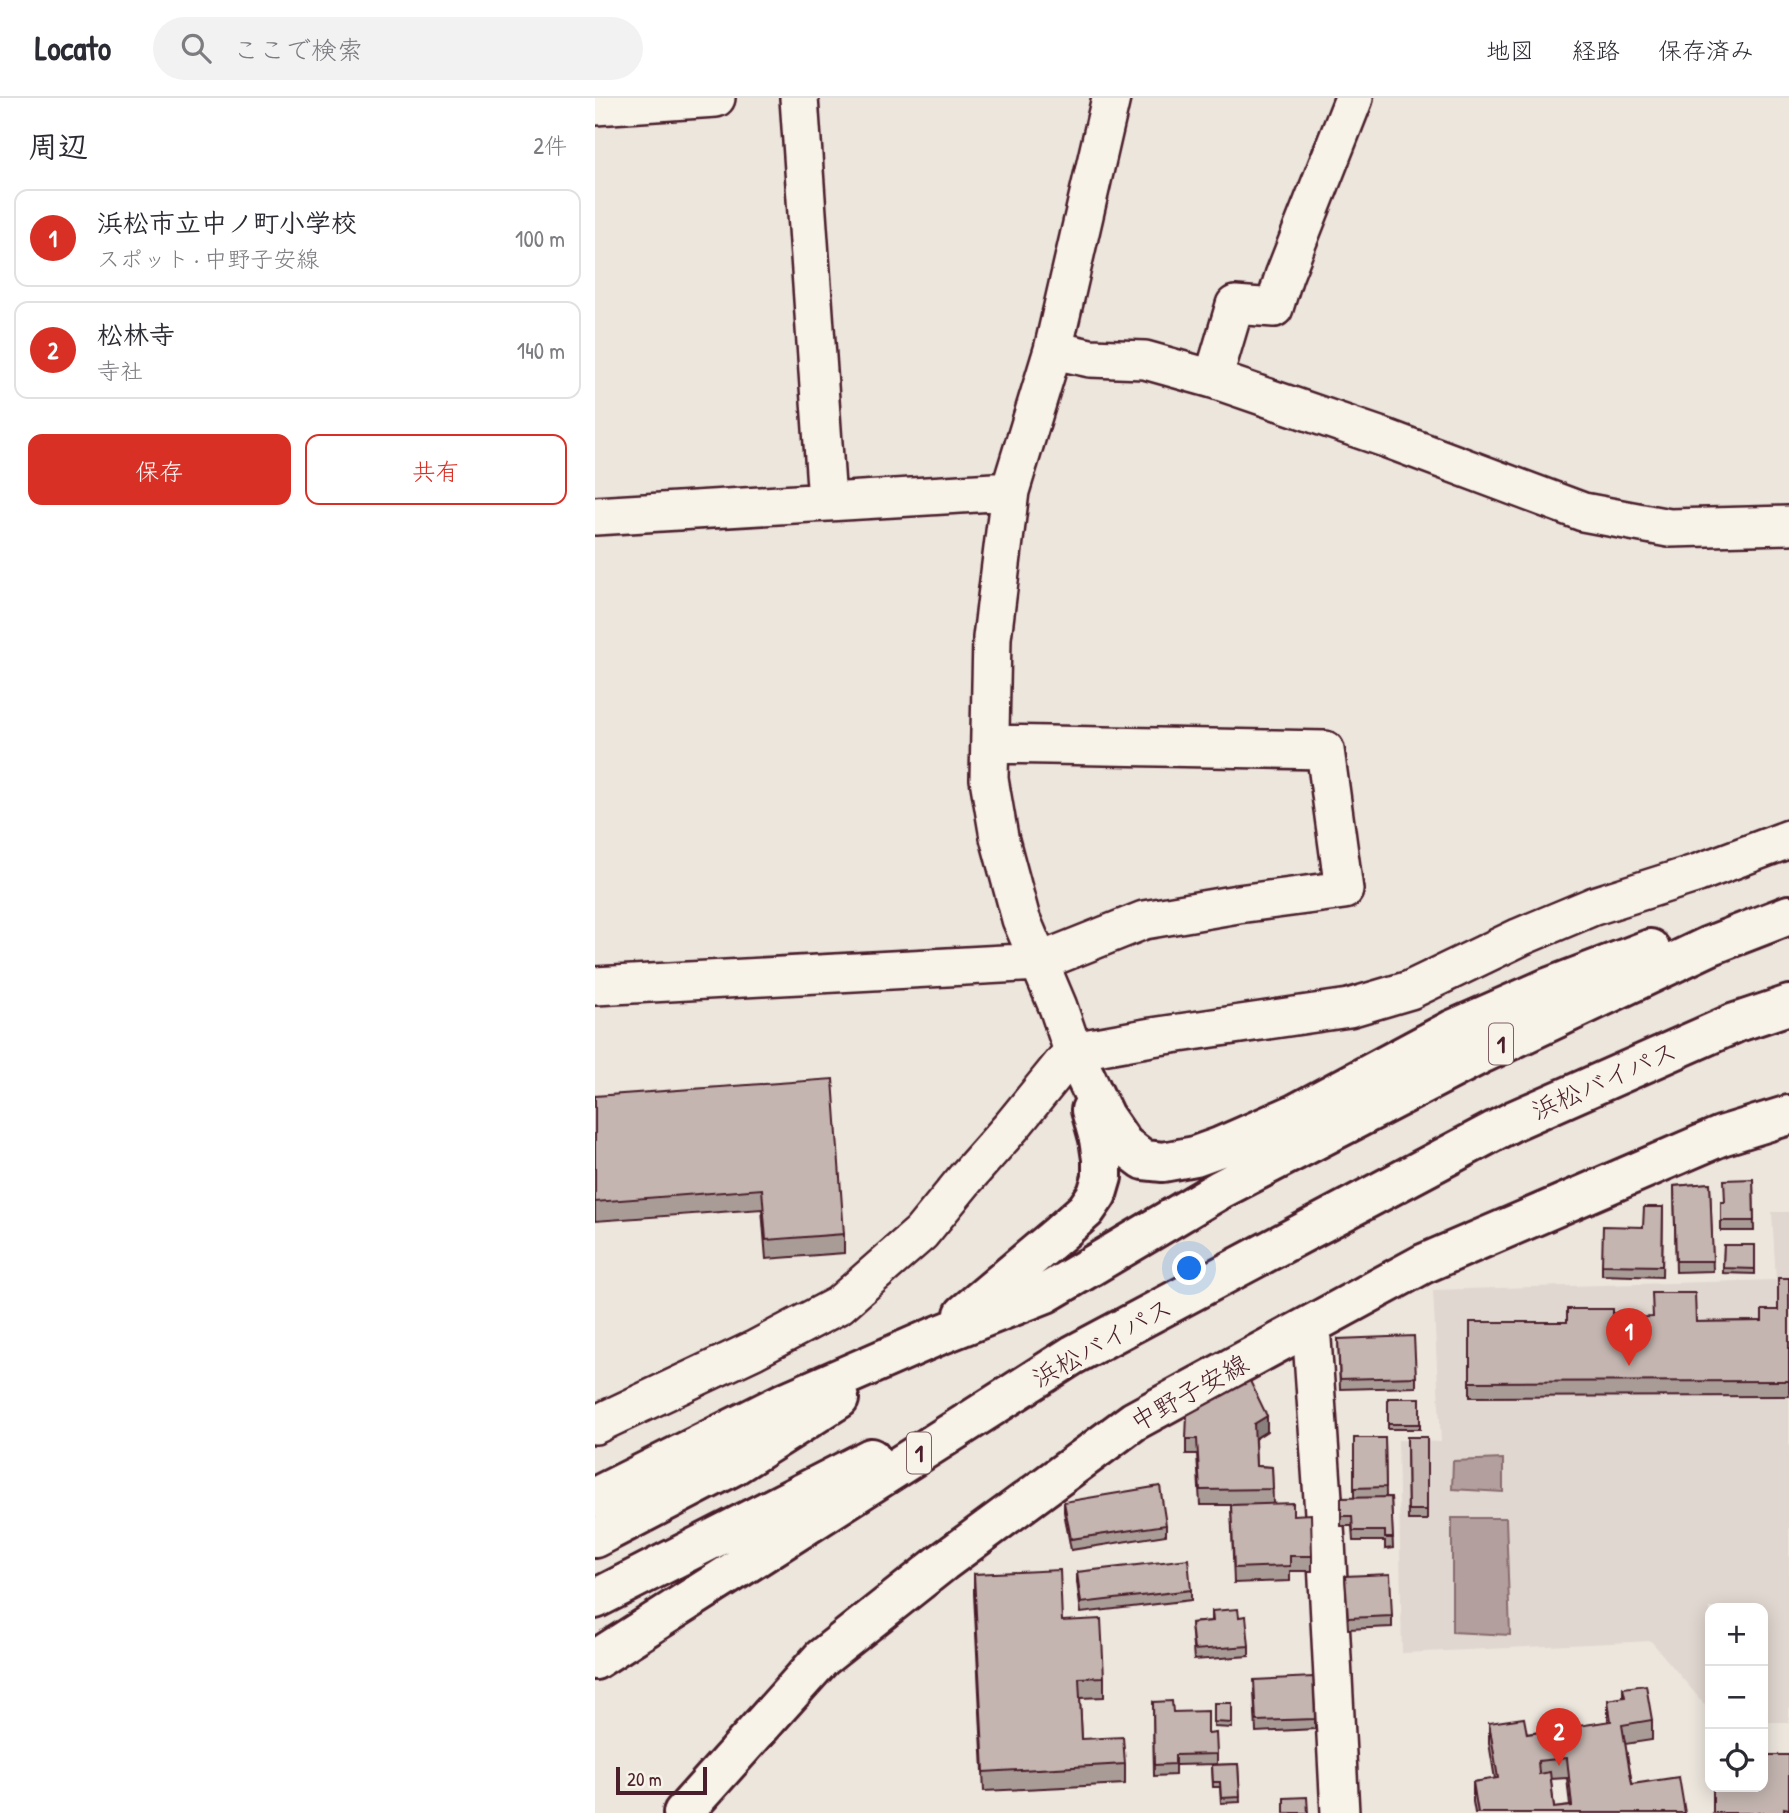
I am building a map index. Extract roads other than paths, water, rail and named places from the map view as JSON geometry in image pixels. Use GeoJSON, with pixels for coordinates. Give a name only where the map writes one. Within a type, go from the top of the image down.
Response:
{"type":"FeatureCollection","features":[{"type":"Feature","properties":{"kind":"main road","name":"1"},"geometry":{"type":"LineString","coordinates":[[595,1497],[783,1403],[937,1336],[1047,1293],[1221,1189],[1483,1053],[1732,937],[1789,915]]}},
{"type":"Feature","properties":{"kind":"main road"},"geometry":{"type":"LineString","coordinates":[[1073,1051],[1104,1116],[1124,1145],[1144,1160],[1163,1163],[1220,1147],[1295,1114],[1452,1030],[1550,987],[1645,950],[1732,937]]}},
{"type":"Feature","properties":{"kind":"main road","name":"浜松バイパス"},"geometry":{"type":"LineString","coordinates":[[595,1660],[1073,1355],[1515,1120],[1735,1023],[1789,1005]]}},
{"type":"Feature","properties":{"kind":"main road"},"geometry":{"type":"LineString","coordinates":[[937,1336],[1059,1234],[1086,1210],[1097,1194],[1102,1177],[1099,1139],[1073,1051]]}},
{"type":"Feature","properties":{"kind":"main road","name":"中野子安線"},"geometry":{"type":"LineString","coordinates":[[683,1813],[823,1658],[943,1562],[1134,1421],[1423,1264],[1721,1136],[1789,1115]]}},
{"type":"Feature","properties":{"kind":"main road","name":"1"},"geometry":{"type":"LineString","coordinates":[[595,1538],[733,1466],[937,1336]]}},
{"type":"Feature","properties":{"kind":"main road"},"geometry":{"type":"LineString","coordinates":[[595,1599],[1073,1355]]}},
{"type":"Feature","properties":{"kind":"street"},"geometry":{"type":"LineString","coordinates":[[595,106],[716,98]]}},
{"type":"Feature","properties":{"kind":"street"},"geometry":{"type":"LineString","coordinates":[[799,98],[827,501]]}},
{"type":"Feature","properties":{"kind":"street"},"geometry":{"type":"LineString","coordinates":[[1073,1051],[1058,1007],[1021,919],[999,837],[989,779],[992,638],[1010,491],[1053,350],[1111,98]]}},
{"type":"Feature","properties":{"kind":"street"},"geometry":{"type":"LineString","coordinates":[[1213,379],[1235,305],[1274,308],[1354,98]]}},
{"type":"Feature","properties":{"kind":"street"},"geometry":{"type":"LineString","coordinates":[[1053,350],[1090,358],[1145,360],[1213,379],[1401,444],[1583,512],[1669,528],[1789,525]]}},
{"type":"Feature","properties":{"kind":"street"},"geometry":{"type":"LineString","coordinates":[[595,516],[1010,491]]}},
{"type":"Feature","properties":{"kind":"street"},"geometry":{"type":"LineString","coordinates":[[595,986],[1038,962],[1144,920],[1344,890],[1325,750],[990,744]]}},
{"type":"Feature","properties":{"kind":"street"},"geometry":{"type":"LineString","coordinates":[[595,1425],[754,1350],[839,1306],[921,1233],[1073,1051],[1349,1008],[1410,990],[1520,937],[1594,906],[1698,873],[1789,839]]}},
{"type":"Feature","properties":{"kind":"street"},"geometry":{"type":"LineString","coordinates":[[1311,1325],[1327,1542],[1340,1813]]}},
{"type":"Feature","properties":{"kind":"place","name":"浜松市立中ノ町小学校"},"geometry":{"type":"Point","coordinates":[1629,1366]}},
{"type":"Feature","properties":{"kind":"place","name":"松林寺"},"geometry":{"type":"Point","coordinates":[1559,1766]}}]}
